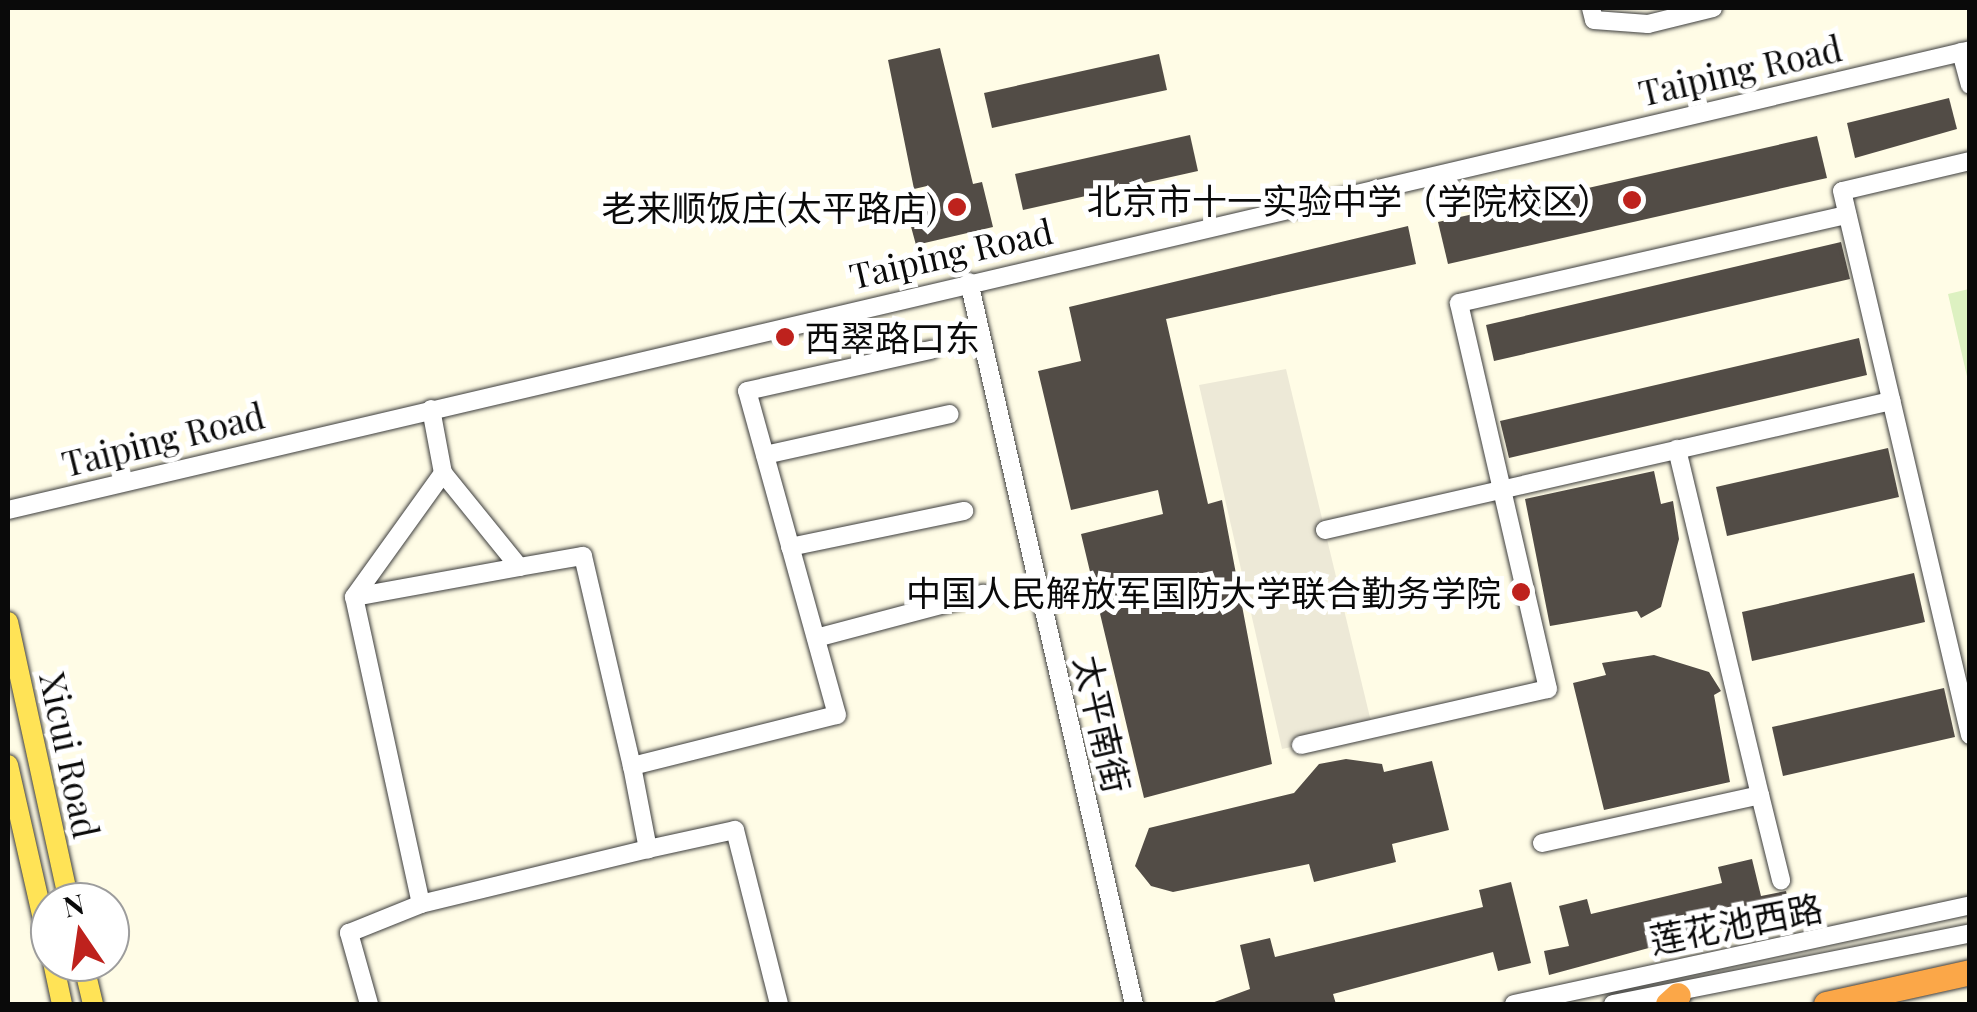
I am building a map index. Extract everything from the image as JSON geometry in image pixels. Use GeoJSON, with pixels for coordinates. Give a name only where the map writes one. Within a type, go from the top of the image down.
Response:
{"type":"FeatureCollection","features":[{"type":"Feature","properties":{"kind":"highway"},"geometry":{"type":"LineString","coordinates":[[1826,1004],[1970,972]]}},
{"type":"Feature","properties":{"kind":"main road","name":"Xicui Road"},"geometry":{"type":"LineString","coordinates":[[8,622],[65,882]]}},
{"type":"Feature","properties":{"kind":"main road","name":"Xicui Road"},"geometry":{"type":"LineString","coordinates":[[8,764],[35,882]]}},
{"type":"Feature","properties":{"kind":"street"},"geometry":{"type":"LineString","coordinates":[[1591,8],[1594,20],[1648,24],[1713,8]]}},
{"type":"Feature","properties":{"kind":"street"},"geometry":{"type":"LineString","coordinates":[[1966,51],[1970,84]]}},
{"type":"Feature","properties":{"kind":"street","name":"Taiping Road"},"geometry":{"type":"LineString","coordinates":[[8,510],[1966,51]]}},
{"type":"Feature","properties":{"kind":"street"},"geometry":{"type":"LineString","coordinates":[[1970,161],[1842,190],[1970,736]]}},
{"type":"Feature","properties":{"kind":"street"},"geometry":{"type":"LineString","coordinates":[[1300,745],[1548,690],[1459,303],[1848,215]]}},
{"type":"Feature","properties":{"kind":"street","name":"太平南街"},"geometry":{"type":"LineString","coordinates":[[970,282],[1134,1004]]}},
{"type":"Feature","properties":{"kind":"street"},"geometry":{"type":"LineString","coordinates":[[632,766],[837,715],[747,391],[931,350]]}},
{"type":"Feature","properties":{"kind":"street"},"geometry":{"type":"LineString","coordinates":[[1325,530],[1891,400]]}},
{"type":"Feature","properties":{"kind":"street"},"geometry":{"type":"LineString","coordinates":[[431,410],[443,473],[519,567]]}},
{"type":"Feature","properties":{"kind":"street"},"geometry":{"type":"LineString","coordinates":[[765,455],[950,414]]}},
{"type":"Feature","properties":{"kind":"street"},"geometry":{"type":"LineString","coordinates":[[1677,449],[1781,880]]}},
{"type":"Feature","properties":{"kind":"street"},"geometry":{"type":"LineString","coordinates":[[421,904],[354,597],[443,473]]}},
{"type":"Feature","properties":{"kind":"street"},"geometry":{"type":"LineString","coordinates":[[790,547],[964,511]]}},
{"type":"Feature","properties":{"kind":"street"},"geometry":{"type":"LineString","coordinates":[[354,597],[583,556],[648,849]]}},
{"type":"Feature","properties":{"kind":"street"},"geometry":{"type":"LineString","coordinates":[[816,638],[983,594]]}},
{"type":"Feature","properties":{"kind":"street"},"geometry":{"type":"LineString","coordinates":[[1542,843],[1760,795]]}},
{"type":"Feature","properties":{"kind":"street"},"geometry":{"type":"LineString","coordinates":[[369,1004],[350,933],[421,904],[735,830],[779,1004]]}},
{"type":"Feature","properties":{"kind":"street","name":"莲花池西路"},"geometry":{"type":"LineString","coordinates":[[1613,1004],[1970,906]]}},
{"type":"Feature","properties":{"kind":"street","name":"莲花池西路"},"geometry":{"type":"LineString","coordinates":[[1514,1004],[1672,990],[1970,933]]}},
{"type":"Feature","properties":{"kind":"green space"},"geometry":{"type":"Polygon","coordinates":[[[1970,289],[1969,385],[1948,294],[1970,289]]]}},
{"type":"Feature","properties":{"kind":"shaded area"},"geometry":{"type":"Polygon","coordinates":[[[1286,369],[1373,730],[1282,749],[1199,385],[1286,369]]]}},
{"type":"Feature","properties":{"kind":"building"},"geometry":{"type":"Polygon","coordinates":[[[940,48],[973,184],[982,182],[993,227],[916,245],[910,223],[925,220],[927,186],[914,189],[888,60],[940,48]]]}},
{"type":"Feature","properties":{"kind":"building"},"geometry":{"type":"Polygon","coordinates":[[[1159,54],[1167,90],[992,128],[984,93],[1159,54]]]}},
{"type":"Feature","properties":{"kind":"building"},"geometry":{"type":"Polygon","coordinates":[[[1949,98],[1957,129],[1855,158],[1847,123],[1949,98]]]}},
{"type":"Feature","properties":{"kind":"building"},"geometry":{"type":"Polygon","coordinates":[[[1190,135],[1198,171],[1023,210],[1015,174],[1190,135]]]}},
{"type":"Feature","properties":{"kind":"building","name":"北京市十一实验中学（学院校区）"},"geometry":{"type":"Polygon","coordinates":[[[1817,136],[1827,178],[1448,264],[1438,222],[1817,136]]]}},
{"type":"Feature","properties":{"kind":"building"},"geometry":{"type":"Polygon","coordinates":[[[1408,226],[1416,264],[1166,319],[1208,504],[1222,500],[1272,764],[1144,798],[1081,534],[1163,514],[1158,490],[1071,510],[1038,371],[1081,361],[1069,307],[1408,226]]]}},
{"type":"Feature","properties":{"kind":"building"},"geometry":{"type":"Polygon","coordinates":[[[1841,242],[1850,279],[1494,361],[1486,325],[1841,242]]]}},
{"type":"Feature","properties":{"kind":"building"},"geometry":{"type":"Polygon","coordinates":[[[1859,338],[1867,375],[1509,458],[1500,421],[1859,338]]]}},
{"type":"Feature","properties":{"kind":"building"},"geometry":{"type":"Polygon","coordinates":[[[1888,448],[1899,497],[1727,536],[1716,487],[1888,448]]]}},
{"type":"Feature","properties":{"kind":"building"},"geometry":{"type":"Polygon","coordinates":[[[1654,471],[1661,504],[1673,501],[1679,539],[1661,607],[1641,618],[1637,611],[1550,626],[1525,499],[1654,471]]]}},
{"type":"Feature","properties":{"kind":"building"},"geometry":{"type":"Polygon","coordinates":[[[1914,573],[1925,622],[1752,661],[1742,612],[1914,573]]]}},
{"type":"Feature","properties":{"kind":"building"},"geometry":{"type":"Polygon","coordinates":[[[1654,655],[1709,672],[1721,691],[1714,695],[1730,782],[1604,810],[1573,683],[1606,675],[1602,663],[1654,655]]]}},
{"type":"Feature","properties":{"kind":"building"},"geometry":{"type":"Polygon","coordinates":[[[1944,688],[1955,737],[1783,776],[1772,727],[1944,688]]]}},
{"type":"Feature","properties":{"kind":"building"},"geometry":{"type":"Polygon","coordinates":[[[1346,759],[1382,764],[1384,772],[1432,761],[1449,830],[1392,844],[1396,862],[1314,882],[1309,864],[1173,892],[1151,886],[1135,866],[1149,828],[1294,793],[1319,764],[1346,759]]]}},
{"type":"Feature","properties":{"kind":"building"},"geometry":{"type":"Polygon","coordinates":[[[1752,859],[1761,896],[1786,891],[1793,922],[1744,934],[1741,923],[1549,975],[1544,951],[1569,946],[1559,906],[1587,899],[1591,914],[1722,883],[1718,867],[1752,859]]]}},
{"type":"Feature","properties":{"kind":"building"},"geometry":{"type":"Polygon","coordinates":[[[1511,882],[1531,963],[1498,971],[1493,952],[1333,994],[1336,1004],[1209,1004],[1250,989],[1240,945],[1270,938],[1275,957],[1483,907],[1479,890],[1511,882]]]}},
{"type":"Feature","properties":{"kind":"place","name":"北京市十一实验中学（学院校区）"},"geometry":{"type":"Point","coordinates":[1632,200]}},
{"type":"Feature","properties":{"kind":"place","name":"老来顺饭庄(太平路店)"},"geometry":{"type":"Point","coordinates":[957,207]}},
{"type":"Feature","properties":{"kind":"place","name":"西翠路口东"},"geometry":{"type":"Point","coordinates":[785,337]}},
{"type":"Feature","properties":{"kind":"place","name":"中国人民解放军国防大学联合勤务学院"},"geometry":{"type":"Point","coordinates":[1521,592]}}]}
